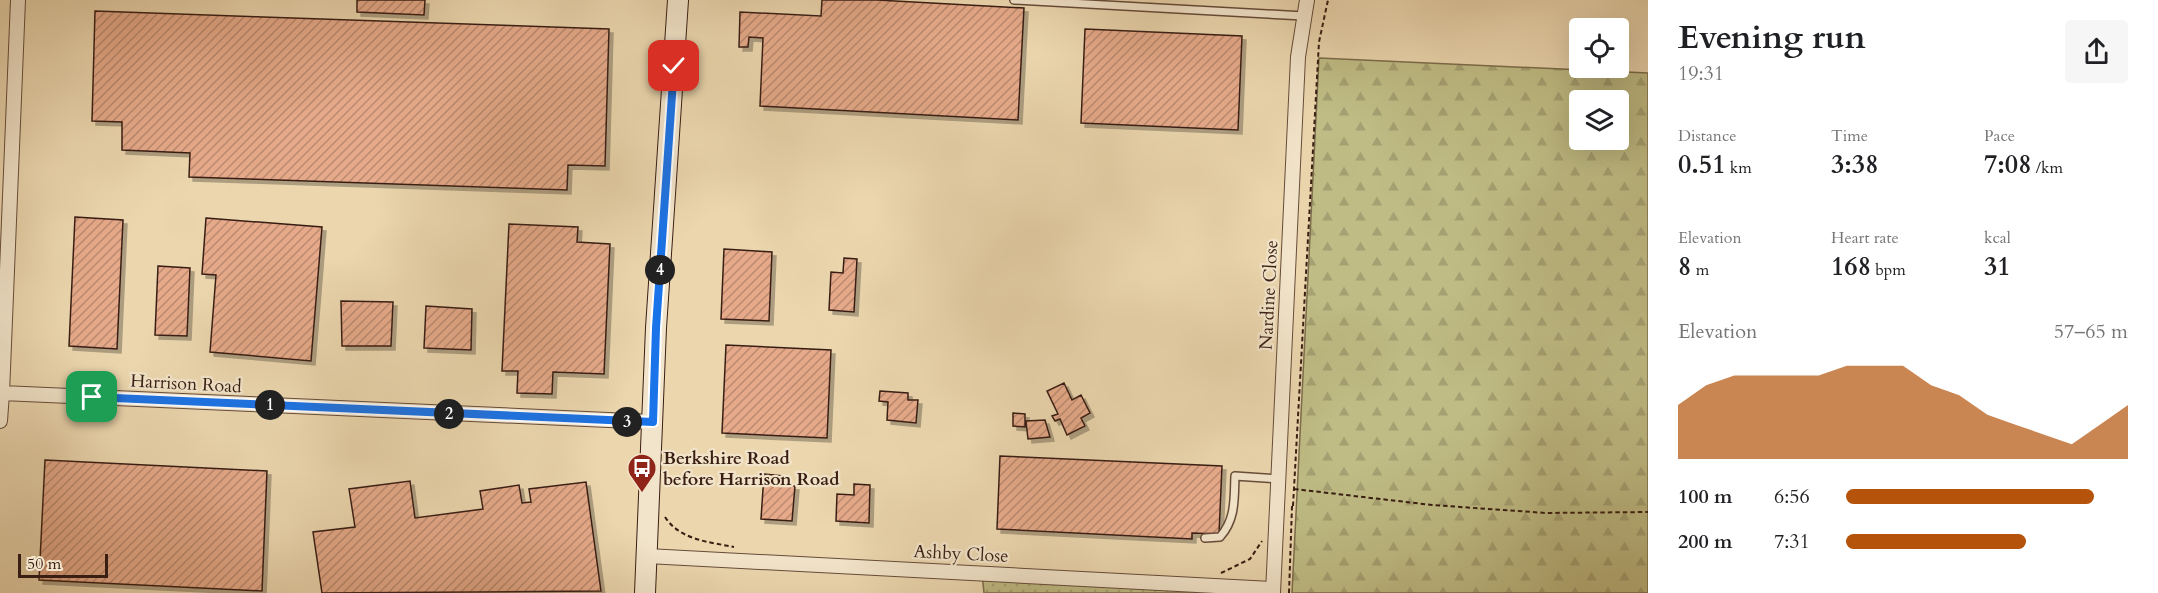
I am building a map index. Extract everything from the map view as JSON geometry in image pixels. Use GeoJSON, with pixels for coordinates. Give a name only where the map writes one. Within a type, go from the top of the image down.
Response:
{"type":"FeatureCollection","features":[{"type":"Feature","properties":{"kind":"main road"},"geometry":{"type":"LineString","coordinates":[[645,593],[656,328],[678,0]]}},
{"type":"Feature","properties":{"kind":"street"},"geometry":{"type":"LineString","coordinates":[[0,421],[18,0]]}},
{"type":"Feature","properties":{"kind":"street","name":"Nardine Close"},"geometry":{"type":"LineString","coordinates":[[1273,591],[1298,57],[1307,0]]}},
{"type":"Feature","properties":{"kind":"street","name":"Harrison Road"},"geometry":{"type":"LineString","coordinates":[[2,393],[653,422]]}},
{"type":"Feature","properties":{"kind":"street","name":"Ashby Close"},"geometry":{"type":"LineString","coordinates":[[647,556],[1273,591]]}},
{"type":"Feature","properties":{"kind":"lane"},"geometry":{"type":"LineString","coordinates":[[1014,0],[1304,16]]}},
{"type":"Feature","properties":{"kind":"lane"},"geometry":{"type":"LineString","coordinates":[[1206,538],[1220,537],[1227,529],[1234,512],[1234,476],[1279,479]]}},
{"type":"Feature","properties":{"kind":"path"},"geometry":{"type":"LineString","coordinates":[[1293,506],[1319,42],[1328,0]]}},
{"type":"Feature","properties":{"kind":"path"},"geometry":{"type":"LineString","coordinates":[[1294,489],[1432,505],[1546,513],[1648,512]]}},
{"type":"Feature","properties":{"kind":"path"},"geometry":{"type":"LineString","coordinates":[[663,515],[672,528],[681,533],[703,541],[744,549]]}},
{"type":"Feature","properties":{"kind":"green space"},"geometry":{"type":"Polygon","coordinates":[[[1319,58],[1569,69],[1569,78],[1629,78],[1629,72],[1648,73],[1648,593],[1292,593],[1319,58]]]}},
{"type":"Feature","properties":{"kind":"green space"},"geometry":{"type":"Polygon","coordinates":[[[982,573],[1273,593],[984,593],[982,573]]]}},
{"type":"Feature","properties":{"kind":"building"},"geometry":{"type":"Polygon","coordinates":[[[357,0],[425,0],[424,15],[357,12],[357,0]]]}},
{"type":"Feature","properties":{"kind":"building"},"geometry":{"type":"Polygon","coordinates":[[[822,0],[877,0],[1024,8],[1018,120],[760,106],[763,38],[749,37],[748,47],[739,47],[740,12],[821,16],[822,0]]]}},
{"type":"Feature","properties":{"kind":"building"},"geometry":{"type":"Polygon","coordinates":[[[95,11],[609,29],[605,166],[568,165],[567,190],[189,177],[190,153],[122,150],[122,122],[92,121],[95,11]]]}},
{"type":"Feature","properties":{"kind":"building"},"geometry":{"type":"Polygon","coordinates":[[[1085,29],[1242,36],[1238,130],[1081,123],[1085,29]]]}},
{"type":"Feature","properties":{"kind":"building"},"geometry":{"type":"Polygon","coordinates":[[[75,217],[123,220],[117,349],[69,346],[75,217]]]}},
{"type":"Feature","properties":{"kind":"building"},"geometry":{"type":"Polygon","coordinates":[[[206,218],[322,227],[311,361],[210,352],[216,275],[202,274],[206,218]]]}},
{"type":"Feature","properties":{"kind":"building"},"geometry":{"type":"Polygon","coordinates":[[[509,224],[578,227],[577,242],[610,244],[604,374],[553,372],[552,394],[517,393],[518,371],[502,371],[509,224]]]}},
{"type":"Feature","properties":{"kind":"building"},"geometry":{"type":"Polygon","coordinates":[[[724,249],[772,252],[769,321],[721,319],[724,249]]]}},
{"type":"Feature","properties":{"kind":"building"},"geometry":{"type":"Polygon","coordinates":[[[844,258],[857,259],[854,312],[829,310],[831,272],[843,273],[844,258]]]}},
{"type":"Feature","properties":{"kind":"building"},"geometry":{"type":"Polygon","coordinates":[[[158,266],[190,268],[187,336],[155,335],[158,266]]]}},
{"type":"Feature","properties":{"kind":"building"},"geometry":{"type":"Polygon","coordinates":[[[341,301],[393,302],[391,346],[342,346],[341,301]]]}},
{"type":"Feature","properties":{"kind":"building"},"geometry":{"type":"Polygon","coordinates":[[[426,306],[472,309],[471,350],[424,348],[426,306]]]}},
{"type":"Feature","properties":{"kind":"building"},"geometry":{"type":"Polygon","coordinates":[[[726,345],[831,350],[827,438],[722,433],[726,345]]]}},
{"type":"Feature","properties":{"kind":"building"},"geometry":{"type":"Polygon","coordinates":[[[1064,383],[1072,400],[1081,395],[1090,413],[1081,418],[1085,426],[1067,435],[1060,419],[1055,421],[1052,416],[1058,414],[1047,391],[1064,383]]]}},
{"type":"Feature","properties":{"kind":"building"},"geometry":{"type":"Polygon","coordinates":[[[880,391],[908,393],[908,400],[918,400],[916,423],[887,420],[888,402],[879,401],[880,391]]]}},
{"type":"Feature","properties":{"kind":"building"},"geometry":{"type":"Polygon","coordinates":[[[1013,413],[1025,414],[1025,427],[1013,426],[1013,413]]]}},
{"type":"Feature","properties":{"kind":"building"},"geometry":{"type":"Polygon","coordinates":[[[1045,420],[1050,437],[1028,439],[1026,421],[1045,420]]]}},
{"type":"Feature","properties":{"kind":"building"},"geometry":{"type":"Polygon","coordinates":[[[1000,456],[1222,466],[1219,534],[1192,533],[1192,539],[997,529],[1000,456]]]}},
{"type":"Feature","properties":{"kind":"building"},"geometry":{"type":"Polygon","coordinates":[[[45,460],[267,471],[262,591],[39,580],[45,460]]]}},
{"type":"Feature","properties":{"kind":"building"},"geometry":{"type":"Polygon","coordinates":[[[764,474],[783,476],[783,485],[795,486],[792,521],[761,519],[764,474]]]}},
{"type":"Feature","properties":{"kind":"building"},"geometry":{"type":"Polygon","coordinates":[[[410,481],[415,518],[483,509],[480,491],[519,485],[522,503],[531,502],[529,489],[586,482],[601,591],[322,593],[313,532],[355,527],[349,489],[410,481]]]}},
{"type":"Feature","properties":{"kind":"building"},"geometry":{"type":"Polygon","coordinates":[[[854,484],[870,485],[869,523],[836,521],[837,494],[854,495],[854,484]]]}},
{"type":"Feature","properties":{"kind":"place","name":"Berkshire Road before Harrison Road"},"geometry":{"type":"Point","coordinates":[642,494]}},
{"type":"Feature","properties":{"kind":"route"},"geometry":{"type":"LineString","coordinates":[[92,397],[653,422],[656,328],[674,66]]}}]}
